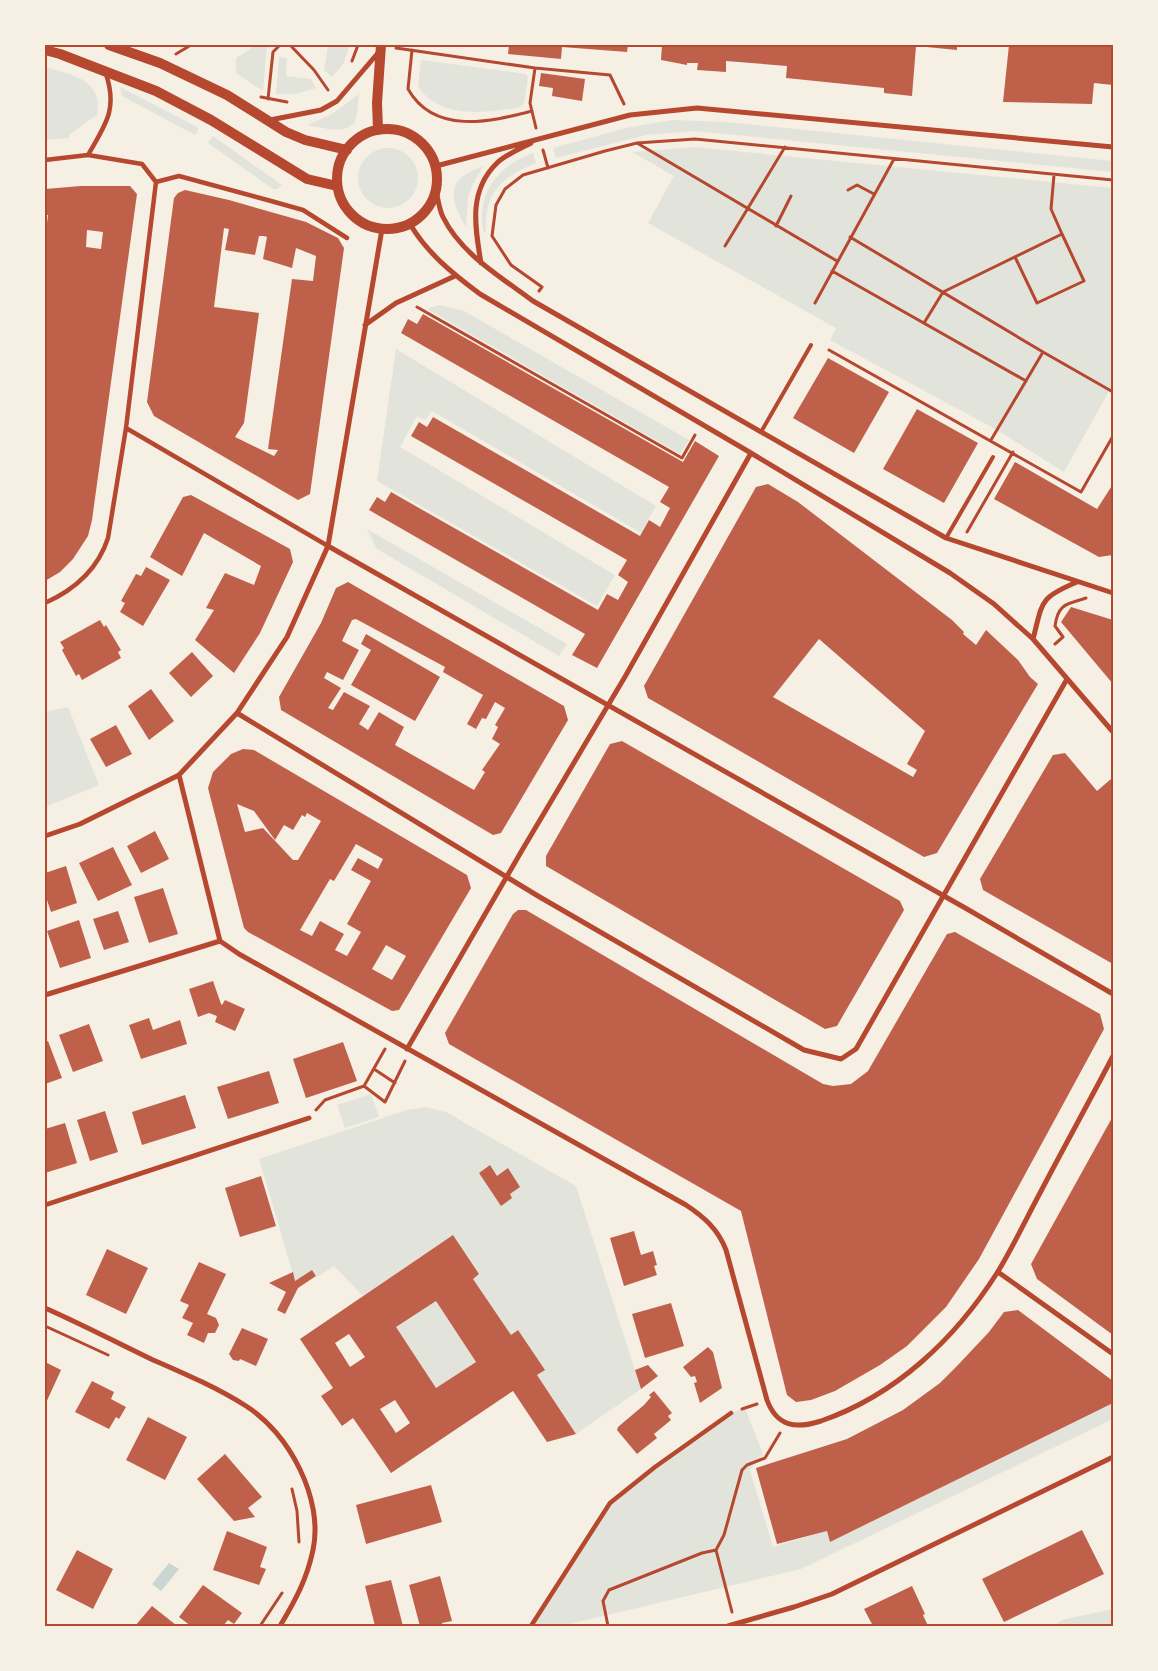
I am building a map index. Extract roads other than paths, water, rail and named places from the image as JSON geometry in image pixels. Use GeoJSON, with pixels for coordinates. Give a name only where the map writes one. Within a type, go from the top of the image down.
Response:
{"type":"FeatureCollection","features":[{"type":"Feature","properties":{"kind":"main road"},"geometry":{"type":"LineString","coordinates":[[108,45],[160,63],[227,95],[265,120],[305,140],[347,150]]}},
{"type":"Feature","properties":{"kind":"main road"},"geometry":{"type":"LineString","coordinates":[[378,130],[381,47]]}},
{"type":"Feature","properties":{"kind":"main road"},"geometry":{"type":"LineString","coordinates":[[45,50],[104,70],[156,91],[211,120],[307,180],[337,186]]}},
{"type":"Feature","properties":{"kind":"main road"},"geometry":{"type":"LineString","coordinates":[[378,130],[393,130],[407,133],[420,141],[430,152],[436,166],[436,190],[431,204],[422,216],[410,224],[396,228],[382,229],[368,226],[352,215],[341,199],[337,186],[341,160],[347,150],[361,137],[378,130]]}},
{"type":"Feature","properties":{"kind":"street"},"geometry":{"type":"LineString","coordinates":[[265,120],[321,110],[337,101],[381,47]]}},
{"type":"Feature","properties":{"kind":"street"},"geometry":{"type":"LineString","coordinates":[[88,155],[110,118],[110,85],[104,70]]}},
{"type":"Feature","properties":{"kind":"street"},"geometry":{"type":"LineString","coordinates":[[436,166],[630,114],[697,108],[1113,147]]}},
{"type":"Feature","properties":{"kind":"street"},"geometry":{"type":"LineString","coordinates":[[481,263],[474,222],[475,206],[486,177],[498,162],[540,138]]}},
{"type":"Feature","properties":{"kind":"street"},"geometry":{"type":"LineString","coordinates":[[45,160],[88,155],[142,164],[156,182],[126,428],[112,520],[105,548],[96,564],[80,581],[45,602]]}},
{"type":"Feature","properties":{"kind":"street"},"geometry":{"type":"LineString","coordinates":[[156,182],[179,176],[303,210],[347,238]]}},
{"type":"Feature","properties":{"kind":"street"},"geometry":{"type":"LineString","coordinates":[[436,190],[442,215],[461,244],[481,263],[533,302],[946,538],[1113,592]]}},
{"type":"Feature","properties":{"kind":"street"},"geometry":{"type":"LineString","coordinates":[[410,224],[424,246],[455,276],[521,320],[751,453],[950,573],[994,604],[1045,652],[1113,732]]}},
{"type":"Feature","properties":{"kind":"street"},"geometry":{"type":"LineString","coordinates":[[45,836],[80,824],[179,775],[237,713],[287,637],[328,546],[382,229]]}},
{"type":"Feature","properties":{"kind":"street"},"geometry":{"type":"LineString","coordinates":[[366,325],[396,303],[455,276]]}},
{"type":"Feature","properties":{"kind":"street"},"geometry":{"type":"LineString","coordinates":[[126,428],[328,546],[1113,994]]}},
{"type":"Feature","properties":{"kind":"street"},"geometry":{"type":"LineString","coordinates":[[407,1049],[608,705],[751,453]]}},
{"type":"Feature","properties":{"kind":"street"},"geometry":{"type":"LineString","coordinates":[[1033,640],[1042,602],[1056,591],[1078,582]]}},
{"type":"Feature","properties":{"kind":"street"},"geometry":{"type":"LineString","coordinates":[[237,713],[507,877],[804,1050],[841,1059],[856,1049],[1067,679]]}},
{"type":"Feature","properties":{"kind":"street"},"geometry":{"type":"LineString","coordinates":[[179,775],[220,940],[239,954],[390,1040],[686,1204],[708,1221],[718,1233],[726,1250],[767,1400],[776,1416],[786,1424],[801,1426],[822,1420],[856,1406],[883,1391],[940,1346],[957,1328],[998,1272],[1113,1056]]}},
{"type":"Feature","properties":{"kind":"street"},"geometry":{"type":"LineString","coordinates":[[45,995],[220,940]]}},
{"type":"Feature","properties":{"kind":"street"},"geometry":{"type":"LineString","coordinates":[[45,1205],[309,1118]]}},
{"type":"Feature","properties":{"kind":"street"},"geometry":{"type":"LineString","coordinates":[[998,1272],[1113,1354]]}},
{"type":"Feature","properties":{"kind":"street"},"geometry":{"type":"LineString","coordinates":[[45,1308],[216,1389],[248,1407],[275,1429],[294,1457],[306,1485],[314,1519],[314,1548],[305,1581],[280,1626]]}},
{"type":"Feature","properties":{"kind":"street"},"geometry":{"type":"LineString","coordinates":[[531,1626],[610,1503],[655,1467],[731,1413]]}},
{"type":"Feature","properties":{"kind":"street"},"geometry":{"type":"LineString","coordinates":[[731,1625],[832,1594],[1113,1457]]}},
{"type":"Feature","properties":{"kind":"lane"},"geometry":{"type":"LineString","coordinates":[[762,432],[811,345]]}},
{"type":"Feature","properties":{"kind":"lane"},"geometry":{"type":"LineString","coordinates":[[946,538],[993,458]]}}]}
